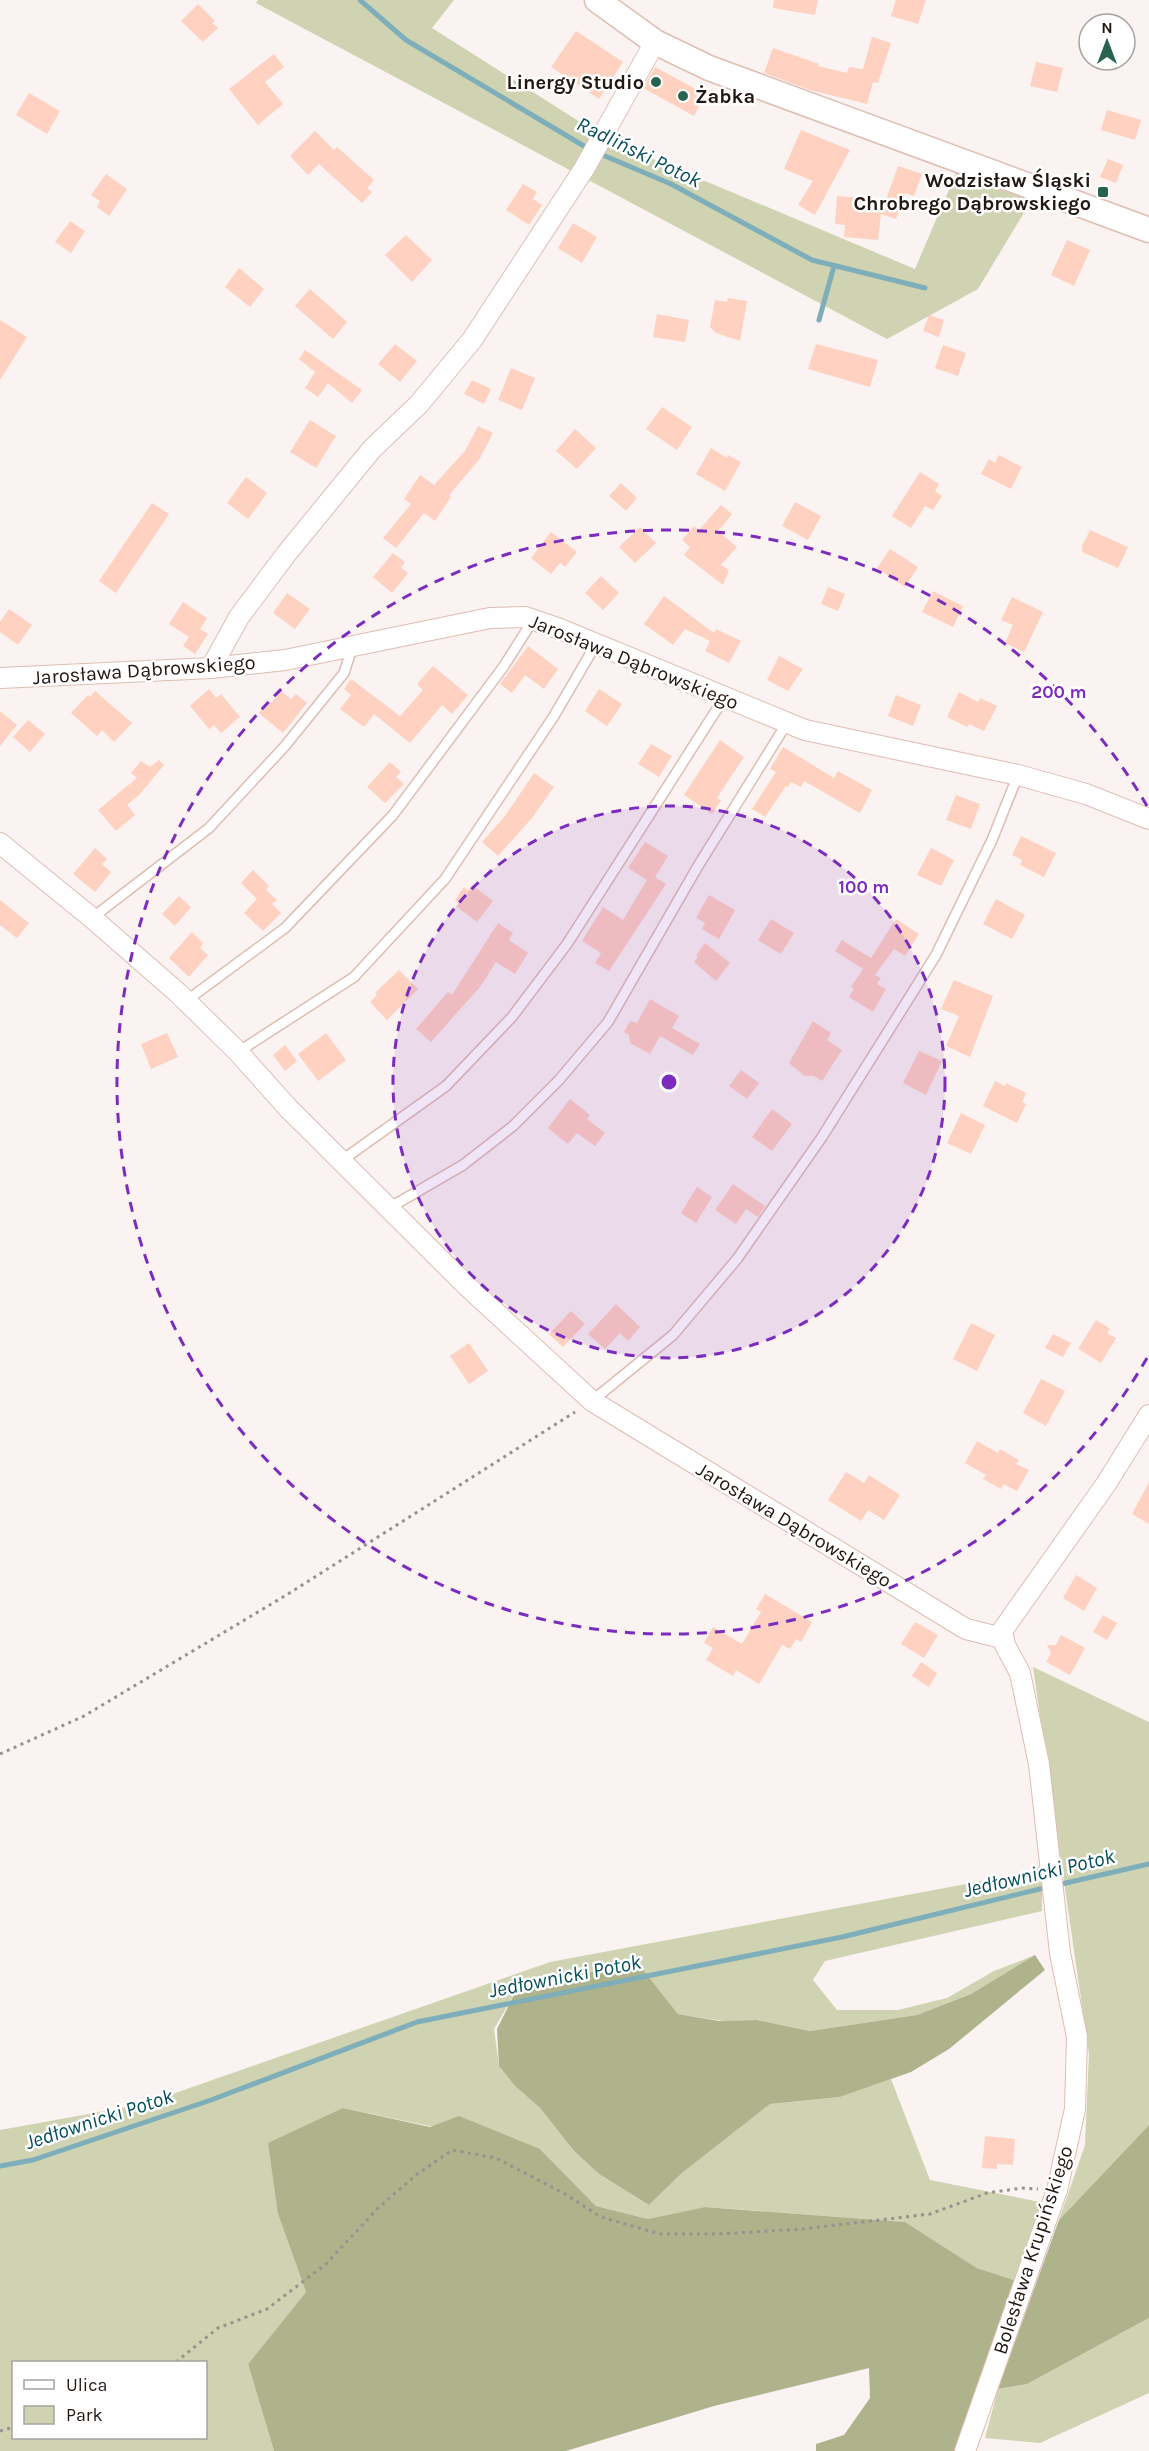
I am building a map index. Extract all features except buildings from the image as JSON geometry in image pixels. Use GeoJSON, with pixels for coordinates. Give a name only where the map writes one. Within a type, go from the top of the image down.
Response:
{"type":"FeatureCollection","features":[{"type":"Feature","properties":{"kind":"street"},"geometry":{"type":"LineString","coordinates":[[597,0],[655,42],[709,68],[1149,230]]}},
{"type":"Feature","properties":{"kind":"street"},"geometry":{"type":"LineString","coordinates":[[211,668],[239,617],[287,553],[372,449],[419,404],[472,340],[584,169],[655,42]]}},
{"type":"Feature","properties":{"kind":"street","name":"Jarosława Dąbrowskiego"},"geometry":{"type":"LineString","coordinates":[[0,678],[211,668],[285,660],[490,618],[525,617],[805,730],[1018,775],[1086,794],[1149,819]]}},
{"type":"Feature","properties":{"kind":"street","name":"Jarosława Dąbrowskiego"},"geometry":{"type":"LineString","coordinates":[[0,843],[92,918],[186,1001],[238,1052],[289,1109],[469,1288],[592,1401],[966,1629],[1002,1638]]}},
{"type":"Feature","properties":{"kind":"street"},"geometry":{"type":"LineString","coordinates":[[1002,1638],[1002,1631],[1009,1620],[1106,1484],[1149,1415]]}},
{"type":"Feature","properties":{"kind":"street","name":"Bolesława Krupińskiego"},"geometry":{"type":"LineString","coordinates":[[965,2451],[1057,2190],[1076,2109],[1077,2037],[1060,1953],[1039,1764],[1020,1673],[1002,1638]]}},
{"type":"Feature","properties":{"kind":"lane"},"geometry":{"type":"LineString","coordinates":[[186,1001],[285,928],[393,815],[504,666],[533,620]]}},
{"type":"Feature","properties":{"kind":"lane"},"geometry":{"type":"LineString","coordinates":[[238,1052],[354,977],[445,879],[554,716],[596,644]]}},
{"type":"Feature","properties":{"kind":"lane"},"geometry":{"type":"LineString","coordinates":[[92,918],[209,828],[285,746],[344,673],[352,648]]}},
{"type":"Feature","properties":{"kind":"lane"},"geometry":{"type":"LineString","coordinates":[[341,1161],[446,1086],[512,1017],[567,944],[724,698]]}},
{"type":"Feature","properties":{"kind":"lane"},"geometry":{"type":"LineString","coordinates":[[389,1208],[463,1165],[513,1126],[559,1080],[608,1022],[698,866],[787,723]]}},
{"type":"Feature","properties":{"kind":"lane"},"geometry":{"type":"LineString","coordinates":[[592,1401],[673,1335],[737,1259],[822,1137],[936,955],[992,840],[1018,775]]}},
{"type":"Feature","properties":{"kind":"path"},"geometry":{"type":"LineString","coordinates":[[0,1754],[84,1716],[297,1588],[592,1401]]}},
{"type":"Feature","properties":{"kind":"path"},"geometry":{"type":"LineString","coordinates":[[177,2361],[218,2328],[267,2309],[326,2264],[378,2208],[417,2175],[452,2150],[496,2158],[565,2194],[601,2217],[660,2234],[719,2234],[802,2229],[930,2214],[987,2193],[1022,2188],[1057,2190]]}},
{"type":"Feature","properties":{"kind":"green space"},"geometry":{"type":"Polygon","coordinates":[[[258,0],[454,0],[432,28],[610,141],[915,269],[956,173],[1031,201],[978,289],[887,339],[256,3],[258,0]]]}},
{"type":"Feature","properties":{"kind":"green space"},"geometry":{"type":"Polygon","coordinates":[[[1033,1667],[1149,1722],[1149,2125],[1059,2220],[1085,2145],[1089,2054],[1033,1667]]]}},
{"type":"Feature","properties":{"kind":"green space"},"geometry":{"type":"Polygon","coordinates":[[[1042,1864],[1042,1911],[825,1961],[813,1980],[837,2010],[898,2010],[947,1998],[994,1971],[1035,1955],[971,1994],[917,2015],[810,2031],[757,2020],[723,2021],[678,2014],[641,1967],[582,1973],[515,1993],[494,2029],[499,2066],[515,2086],[540,2108],[574,2151],[599,2174],[649,2205],[682,2173],[770,2104],[840,2097],[891,2079],[930,2180],[1045,2203],[1017,2281],[977,2268],[905,2222],[706,2207],[648,2219],[596,2206],[540,2149],[343,2108],[278,2214],[306,2292],[248,2364],[274,2451],[0,2451],[0,2130],[144,2104],[550,1962],[1030,1872],[1042,1864]]]}},
{"type":"Feature","properties":{"kind":"green space"},"geometry":{"type":"Polygon","coordinates":[[[1035,1955],[1045,1970],[949,2049],[911,2072],[840,2097],[770,2104],[682,2173],[649,2205],[599,2174],[574,2151],[540,2108],[515,2086],[499,2066],[497,2029],[515,1993],[582,1973],[641,1967],[678,2014],[719,2021],[757,2020],[810,2031],[917,2015],[971,1994],[1035,1955]]]}},
{"type":"Feature","properties":{"kind":"green space"},"geometry":{"type":"Polygon","coordinates":[[[343,2108],[430,2127],[459,2116],[540,2149],[596,2206],[648,2219],[705,2207],[905,2222],[977,2268],[1017,2281],[956,2451],[816,2451],[816,2444],[844,2435],[870,2398],[869,2368],[714,2406],[566,2451],[274,2451],[248,2364],[306,2292],[278,2214],[268,2143],[343,2108]]]}},
{"type":"Feature","properties":{"kind":"green space"},"geometry":{"type":"Polygon","coordinates":[[[1149,2125],[1149,2318],[1027,2384],[998,2389],[1059,2220],[1149,2125]]]}},
{"type":"Feature","properties":{"kind":"green space"},"geometry":{"type":"Polygon","coordinates":[[[1149,2318],[1149,2393],[1040,2443],[985,2438],[998,2389],[1027,2384],[1149,2318]]]}},
{"type":"Feature","properties":{"kind":"waterway","name":"Radliński Potok"},"geometry":{"type":"LineString","coordinates":[[360,0],[406,40],[589,149]]}},
{"type":"Feature","properties":{"kind":"waterway","name":"Radliński Potok"},"geometry":{"type":"LineString","coordinates":[[598,153],[671,184],[812,260],[925,288]]}},
{"type":"Feature","properties":{"kind":"waterway"},"geometry":{"type":"LineString","coordinates":[[819,320],[834,266]]}},
{"type":"Feature","properties":{"kind":"waterway","name":"Jedłownicki Potok"},"geometry":{"type":"LineString","coordinates":[[1057,1885],[1149,1864]]}},
{"type":"Feature","properties":{"kind":"waterway","name":"Jedłownicki Potok"},"geometry":{"type":"LineString","coordinates":[[0,2166],[33,2160],[211,2100],[417,2022],[842,1937],[1048,1887]]}},
{"type":"Feature","properties":{"kind":"place","name":"Linergy Studio"},"geometry":{"type":"Point","coordinates":[656,82]}},
{"type":"Feature","properties":{"kind":"place","name":"Żabka"},"geometry":{"type":"Point","coordinates":[683,96]}},
{"type":"Feature","properties":{"kind":"place","name":"Wodzisław Śląski Chrobrego Dąbrowskiego"},"geometry":{"type":"Point","coordinates":[1103,192]}}]}
